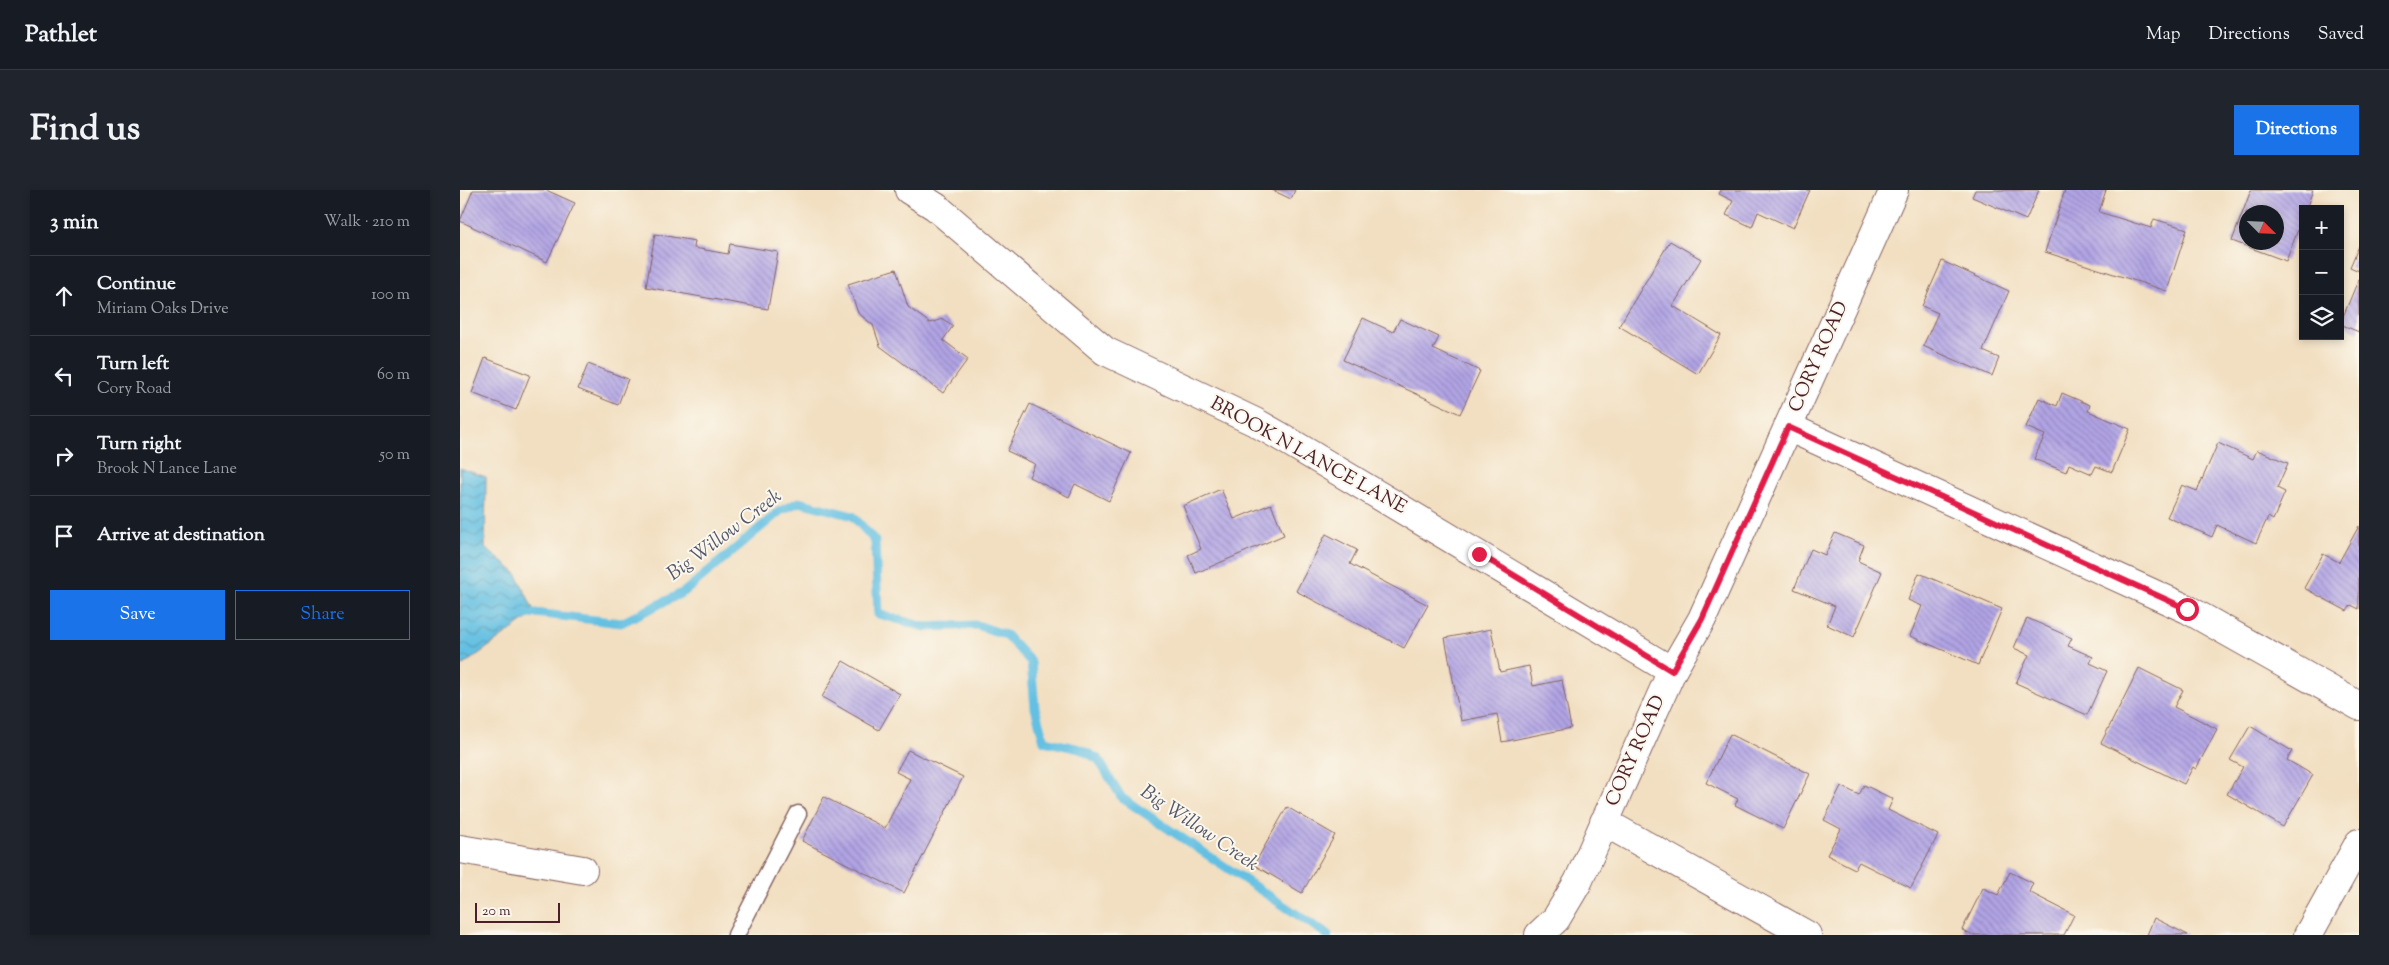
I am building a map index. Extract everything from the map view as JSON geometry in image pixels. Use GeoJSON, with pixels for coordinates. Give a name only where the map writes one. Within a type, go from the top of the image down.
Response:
{"type":"FeatureCollection","features":[{"type":"Feature","properties":{"kind":"street","name":"BROOK N LANCE LANE"},"geometry":{"type":"LineString","coordinates":[[909,190],[936,207],[1106,351],[1283,438],[1672,671]]}},
{"type":"Feature","properties":{"kind":"street","name":"CORY ROAD"},"geometry":{"type":"LineString","coordinates":[[1539,935],[1556,919],[1578,882],[1672,671],[1702,619],[1894,190]]}},
{"type":"Feature","properties":{"kind":"street"},"geometry":{"type":"LineString","coordinates":[[1788,427],[2187,609],[2359,706]]}},
{"type":"Feature","properties":{"kind":"street"},"geometry":{"type":"LineString","coordinates":[[1604,822],[1807,935]]}},
{"type":"Feature","properties":{"kind":"street"},"geometry":{"type":"LineString","coordinates":[[2308,935],[2359,843]]}},
{"type":"Feature","properties":{"kind":"street"},"geometry":{"type":"LineString","coordinates":[[460,849],[583,870]]}},
{"type":"Feature","properties":{"kind":"lane"},"geometry":{"type":"LineString","coordinates":[[736,935],[798,814]]}},
{"type":"Feature","properties":{"kind":"water"},"geometry":{"type":"Polygon","coordinates":[[[460,468],[486,477],[485,548],[516,573],[535,613],[463,665],[460,664],[460,468]]]}},
{"type":"Feature","properties":{"kind":"building"},"geometry":{"type":"Polygon","coordinates":[[[473,190],[546,190],[575,203],[547,262],[460,221],[473,190]]]}},
{"type":"Feature","properties":{"kind":"building"},"geometry":{"type":"Polygon","coordinates":[[[1272,190],[1295,190],[1291,199],[1272,190]]]}},
{"type":"Feature","properties":{"kind":"building"},"geometry":{"type":"Polygon","coordinates":[[[1721,190],[1810,190],[1793,228],[1758,212],[1752,227],[1726,215],[1733,201],[1719,194],[1721,190]]]}},
{"type":"Feature","properties":{"kind":"building"},"geometry":{"type":"Polygon","coordinates":[[[1975,190],[2039,190],[2026,220],[1972,197],[1975,190]]]}},
{"type":"Feature","properties":{"kind":"building"},"geometry":{"type":"Polygon","coordinates":[[[2065,190],[2106,190],[2099,212],[2151,228],[2154,219],[2187,229],[2167,291],[2045,252],[2065,190]]]}},
{"type":"Feature","properties":{"kind":"building"},"geometry":{"type":"Polygon","coordinates":[[[2251,190],[2313,190],[2307,205],[2299,205],[2299,227],[2286,261],[2256,250],[2284,250],[2284,205],[2245,205],[2251,190]]]}},
{"type":"Feature","properties":{"kind":"building"},"geometry":{"type":"Polygon","coordinates":[[[2239,222],[2239,244],[2232,241],[2239,222]]]}},
{"type":"Feature","properties":{"kind":"building"},"geometry":{"type":"Polygon","coordinates":[[[655,234],[695,241],[694,248],[728,254],[730,244],[778,252],[768,309],[646,287],[655,234]]]}},
{"type":"Feature","properties":{"kind":"building"},"geometry":{"type":"Polygon","coordinates":[[[1670,241],[1701,259],[1673,306],[1721,335],[1698,374],[1619,326],[1670,241]]]}},
{"type":"Feature","properties":{"kind":"building"},"geometry":{"type":"Polygon","coordinates":[[[2359,246],[2359,271],[2350,267],[2359,246]]]}},
{"type":"Feature","properties":{"kind":"building"},"geometry":{"type":"Polygon","coordinates":[[[1942,261],[2009,291],[1983,351],[1999,358],[1992,376],[1923,346],[1938,313],[1922,306],[1942,261]]]}},
{"type":"Feature","properties":{"kind":"building"},"geometry":{"type":"Polygon","coordinates":[[[896,269],[908,307],[930,323],[943,319],[953,326],[943,340],[968,359],[943,393],[880,346],[873,325],[858,313],[848,284],[896,269]]]}},
{"type":"Feature","properties":{"kind":"building"},"geometry":{"type":"Polygon","coordinates":[[[2359,278],[2359,332],[2344,326],[2344,314],[2359,278]]]}},
{"type":"Feature","properties":{"kind":"building"},"geometry":{"type":"Polygon","coordinates":[[[1363,318],[1393,332],[1400,319],[1439,337],[1433,349],[1480,371],[1460,414],[1343,360],[1363,318]]]}},
{"type":"Feature","properties":{"kind":"building"},"geometry":{"type":"Polygon","coordinates":[[[485,358],[530,375],[516,410],[472,393],[485,358]]]}},
{"type":"Feature","properties":{"kind":"building"},"geometry":{"type":"Polygon","coordinates":[[[588,364],[628,379],[618,405],[578,389],[588,364]]]}},
{"type":"Feature","properties":{"kind":"building"},"geometry":{"type":"Polygon","coordinates":[[[2062,393],[2090,405],[2088,411],[2130,429],[2112,472],[2096,466],[2092,474],[2069,464],[2066,472],[2034,459],[2045,435],[2026,427],[2039,398],[2057,406],[2062,393]]]}},
{"type":"Feature","properties":{"kind":"building"},"geometry":{"type":"Polygon","coordinates":[[[1030,404],[1131,453],[1109,501],[1075,484],[1069,497],[1029,477],[1035,464],[1007,451],[1030,404]]]}},
{"type":"Feature","properties":{"kind":"building"},"geometry":{"type":"Polygon","coordinates":[[[2218,443],[2253,459],[2257,450],[2288,463],[2277,488],[2285,492],[2273,520],[2268,517],[2256,543],[2217,525],[2212,537],[2167,517],[2182,485],[2197,491],[2218,443]]]}},
{"type":"Feature","properties":{"kind":"building"},"geometry":{"type":"Polygon","coordinates":[[[1221,489],[1234,519],[1271,504],[1284,535],[1196,573],[1188,555],[1201,549],[1183,506],[1221,489]]]}},
{"type":"Feature","properties":{"kind":"building"},"geometry":{"type":"Polygon","coordinates":[[[2359,526],[2359,609],[2351,605],[2347,611],[2304,588],[2323,554],[2339,562],[2359,526]]]}},
{"type":"Feature","properties":{"kind":"building"},"geometry":{"type":"Polygon","coordinates":[[[1835,533],[1864,545],[1858,561],[1882,572],[1854,637],[1827,625],[1835,606],[1794,589],[1811,549],[1825,555],[1835,533]]]}},
{"type":"Feature","properties":{"kind":"building"},"geometry":{"type":"Polygon","coordinates":[[[1326,534],[1357,550],[1350,564],[1428,605],[1404,648],[1296,591],[1326,534]]]}},
{"type":"Feature","properties":{"kind":"building"},"geometry":{"type":"Polygon","coordinates":[[[1919,573],[2002,609],[1978,665],[1910,636],[1922,606],[1908,600],[1919,573]]]}},
{"type":"Feature","properties":{"kind":"building"},"geometry":{"type":"Polygon","coordinates":[[[2027,618],[2072,638],[2068,646],[2093,657],[2090,663],[2107,671],[2087,715],[2016,683],[2029,655],[2014,648],[2027,618]]]}},
{"type":"Feature","properties":{"kind":"building"},"geometry":{"type":"Polygon","coordinates":[[[1491,629],[1500,672],[1529,666],[1533,686],[1562,680],[1571,728],[1502,742],[1497,714],[1461,721],[1445,638],[1491,629]]]}},
{"type":"Feature","properties":{"kind":"building"},"geometry":{"type":"Polygon","coordinates":[[[843,661],[900,694],[879,730],[822,697],[843,661]]]}},
{"type":"Feature","properties":{"kind":"building"},"geometry":{"type":"Polygon","coordinates":[[[2139,668],[2183,690],[2174,707],[2217,729],[2196,769],[2193,767],[2184,784],[2101,743],[2139,668]]]}},
{"type":"Feature","properties":{"kind":"building"},"geometry":{"type":"Polygon","coordinates":[[[2250,726],[2292,751],[2287,760],[2313,775],[2283,827],[2227,794],[2243,767],[2230,760],[2250,726]]]}},
{"type":"Feature","properties":{"kind":"building"},"geometry":{"type":"Polygon","coordinates":[[[1730,734],[1810,774],[1783,829],[1735,805],[1738,799],[1706,783],[1730,734]]]}},
{"type":"Feature","properties":{"kind":"building"},"geometry":{"type":"Polygon","coordinates":[[[908,750],[963,777],[904,893],[802,841],[824,797],[885,828],[910,779],[896,772],[908,750]]]}},
{"type":"Feature","properties":{"kind":"building"},"geometry":{"type":"Polygon","coordinates":[[[1864,785],[1893,799],[1888,810],[1938,835],[1911,888],[1859,862],[1855,869],[1827,855],[1841,829],[1824,820],[1841,786],[1859,795],[1864,785]]]}},
{"type":"Feature","properties":{"kind":"building"},"geometry":{"type":"Polygon","coordinates":[[[1287,807],[1335,835],[1302,893],[1254,865],[1287,807]]]}},
{"type":"Feature","properties":{"kind":"building"},"geometry":{"type":"Polygon","coordinates":[[[2010,872],[2033,883],[2029,892],[2074,915],[2064,935],[1971,935],[1962,930],[1983,888],[1998,895],[2010,872]]]}},
{"type":"Feature","properties":{"kind":"building"},"geometry":{"type":"Polygon","coordinates":[[[2154,918],[2188,935],[2147,935],[2154,918]]]}},
{"type":"Feature","properties":{"kind":"waterway","name":"Big Willow Creek"},"geometry":{"type":"LineString","coordinates":[[523,616],[535,613],[621,623],[684,592],[780,511],[799,502],[853,516],[875,541],[878,614],[925,627],[977,625],[1006,635],[1031,662],[1035,708],[1044,741],[1080,749],[1098,759],[1122,798],[1328,935]]}},
{"type":"Feature","properties":{"kind":"route"},"geometry":{"type":"LineString","coordinates":[[1479,554],[1672,671],[1702,619],[1788,427],[2187,609]]}}]}
